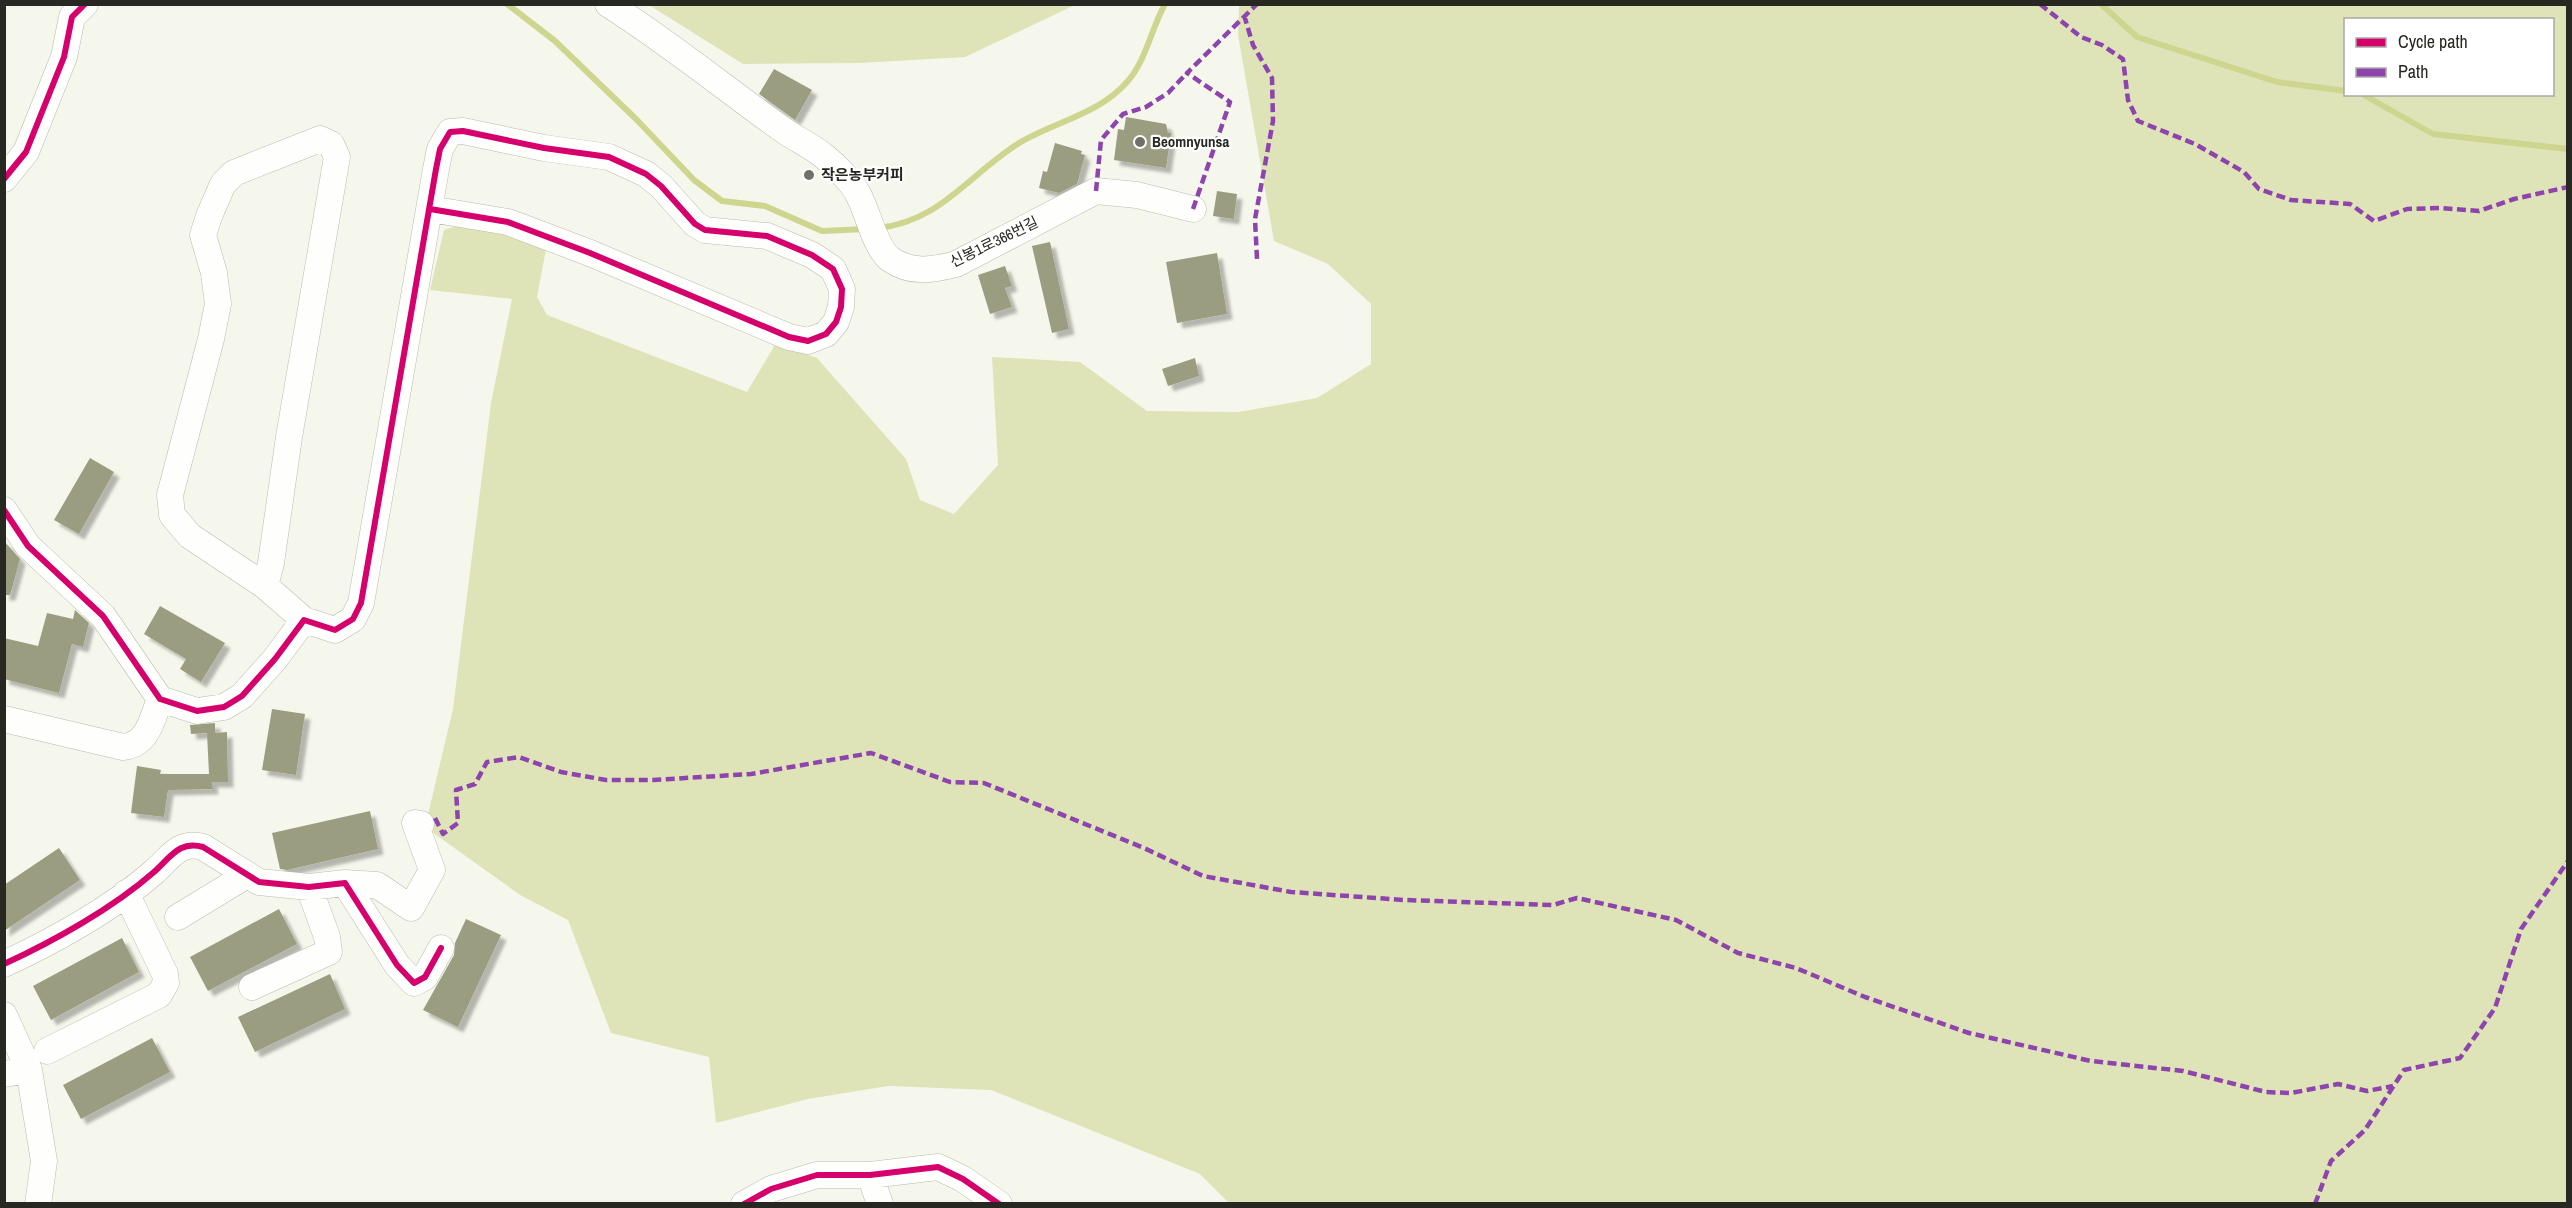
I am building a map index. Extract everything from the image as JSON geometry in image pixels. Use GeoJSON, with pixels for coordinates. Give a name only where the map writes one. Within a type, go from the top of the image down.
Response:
{"type":"FeatureCollection","features":[{"type":"Feature","properties":{"kind":"street"},"geometry":{"type":"LineString","coordinates":[[4,179],[26,152],[64,57],[72,17],[84,4]]}},
{"type":"Feature","properties":{"kind":"street","name":"신봉1로366번길"},"geometry":{"type":"LineString","coordinates":[[608,4],[660,37],[780,129],[825,156],[857,191],[880,249],[890,259],[904,266],[933,270],[956,264],[1096,191],[1137,195],[1193,209]]}},
{"type":"Feature","properties":{"kind":"street"},"geometry":{"type":"LineString","coordinates":[[265,586],[271,562],[289,437],[337,157],[331,144],[320,140],[234,173],[224,184],[208,216],[203,235],[214,273],[218,304],[170,495],[172,515],[190,536],[265,586],[280,603],[304,620],[335,630],[353,619],[361,603],[440,149],[450,132],[463,131],[544,148],[609,157],[646,174],[661,186],[695,224],[705,230],[767,236],[812,255],[833,269],[842,288],[842,307],[836,322],[826,334],[808,340],[789,337],[590,253],[508,222],[430,209]]}},
{"type":"Feature","properties":{"kind":"street"},"geometry":{"type":"LineString","coordinates":[[4,510],[28,546],[108,623],[160,699],[197,711],[224,707],[242,696],[275,659],[304,620]]}},
{"type":"Feature","properties":{"kind":"street"},"geometry":{"type":"LineString","coordinates":[[4,719],[123,747],[135,746],[145,736],[160,699]]}},
{"type":"Feature","properties":{"kind":"street"},"geometry":{"type":"LineString","coordinates":[[4,964],[40,946],[126,893],[154,873],[181,846],[193,844],[203,847],[259,882],[309,887],[345,883],[377,885],[411,908],[432,870],[415,823],[421,824]]}},
{"type":"Feature","properties":{"kind":"street"},"geometry":{"type":"LineString","coordinates":[[178,917],[247,875]]}},
{"type":"Feature","properties":{"kind":"street"},"geometry":{"type":"LineString","coordinates":[[345,883],[409,981],[420,982],[441,948]]}},
{"type":"Feature","properties":{"kind":"street"},"geometry":{"type":"LineString","coordinates":[[252,987],[329,952],[327,938],[309,887]]}},
{"type":"Feature","properties":{"kind":"street"},"geometry":{"type":"LineString","coordinates":[[47,1051],[164,991],[165,974],[126,893]]}},
{"type":"Feature","properties":{"kind":"street"},"geometry":{"type":"LineString","coordinates":[[4,1015],[17,1072],[36,1114],[44,1161],[38,1203]]}},
{"type":"Feature","properties":{"kind":"street"},"geometry":{"type":"LineString","coordinates":[[744,1203],[771,1190],[817,1175],[870,1175],[938,1167],[963,1179],[999,1203]]}},
{"type":"Feature","properties":{"kind":"street"},"geometry":{"type":"LineString","coordinates":[[870,1175],[880,1203]]}},
{"type":"Feature","properties":{"kind":"green space"},"geometry":{"type":"Polygon","coordinates":[[[1075,4],[965,57],[860,63],[743,64],[649,5],[1075,4]]]}},
{"type":"Feature","properties":{"kind":"green space"},"geometry":{"type":"Polygon","coordinates":[[[1239,5],[2567,5],[2567,1203],[1230,1204],[1200,1174],[991,1090],[888,1086],[808,1099],[716,1123],[709,1057],[611,1033],[568,920],[520,895],[425,827],[453,709],[491,403],[512,299],[430,290],[444,230],[457,226],[483,226],[508,233],[546,249],[537,297],[547,315],[747,392],[776,343],[817,358],[906,459],[920,500],[954,514],[998,465],[992,357],[1080,362],[1147,411],[1239,412],[1317,398],[1371,364],[1371,304],[1328,264],[1274,241],[1238,35],[1239,5]]]}},
{"type":"Feature","properties":{"kind":"building"},"geometry":{"type":"Polygon","coordinates":[[[774,69],[812,90],[795,120],[759,94],[774,69]]]}},
{"type":"Feature","properties":{"kind":"building"},"geometry":{"type":"Polygon","coordinates":[[[1126,117],[1166,124],[1168,133],[1171,133],[1166,168],[1114,160],[1118,129],[1124,130],[1126,117]]]}},
{"type":"Feature","properties":{"kind":"building"},"geometry":{"type":"Polygon","coordinates":[[[1055,143],[1082,151],[1081,154],[1085,155],[1077,184],[1059,193],[1039,188],[1043,171],[1047,172],[1055,143]]]}},
{"type":"Feature","properties":{"kind":"building"},"geometry":{"type":"Polygon","coordinates":[[[1217,191],[1237,194],[1234,219],[1213,216],[1217,191]]]}},
{"type":"Feature","properties":{"kind":"building"},"geometry":{"type":"Polygon","coordinates":[[[1050,242],[1069,329],[1052,333],[1032,246],[1050,242]]]}},
{"type":"Feature","properties":{"kind":"building"},"geometry":{"type":"Polygon","coordinates":[[[1217,253],[1227,314],[1177,323],[1166,262],[1217,253]]]}},
{"type":"Feature","properties":{"kind":"building"},"geometry":{"type":"Polygon","coordinates":[[[1005,266],[1012,286],[1005,288],[1012,307],[990,314],[978,275],[1005,266]]]}},
{"type":"Feature","properties":{"kind":"building"},"geometry":{"type":"Polygon","coordinates":[[[1195,358],[1199,376],[1168,386],[1162,369],[1195,358]]]}},
{"type":"Feature","properties":{"kind":"building"},"geometry":{"type":"Polygon","coordinates":[[[90,458],[114,472],[79,534],[54,520],[90,458]]]}},
{"type":"Feature","properties":{"kind":"building"},"geometry":{"type":"Polygon","coordinates":[[[4,541],[20,559],[10,595],[4,595],[4,541]]]}},
{"type":"Feature","properties":{"kind":"building"},"geometry":{"type":"Polygon","coordinates":[[[160,606],[225,643],[201,682],[180,669],[186,659],[144,634],[160,606]]]}},
{"type":"Feature","properties":{"kind":"building"},"geometry":{"type":"Polygon","coordinates":[[[75,610],[89,623],[83,647],[72,644],[59,693],[4,679],[4,638],[38,646],[47,613],[73,619],[75,610]]]}},
{"type":"Feature","properties":{"kind":"building"},"geometry":{"type":"Polygon","coordinates":[[[272,709],[305,714],[296,775],[262,770],[272,709]]]}},
{"type":"Feature","properties":{"kind":"building"},"geometry":{"type":"Polygon","coordinates":[[[215,723],[215,733],[227,732],[228,782],[212,782],[213,789],[168,790],[164,817],[131,813],[137,766],[161,770],[160,774],[209,774],[207,733],[191,734],[190,725],[215,723]]]}},
{"type":"Feature","properties":{"kind":"building"},"geometry":{"type":"Polygon","coordinates":[[[370,811],[378,849],[287,870],[280,869],[272,833],[370,811]]]}},
{"type":"Feature","properties":{"kind":"building"},"geometry":{"type":"Polygon","coordinates":[[[59,848],[80,880],[4,931],[4,885],[59,848]]]}},
{"type":"Feature","properties":{"kind":"building"},"geometry":{"type":"Polygon","coordinates":[[[279,909],[297,944],[208,991],[190,957],[279,909]]]}},
{"type":"Feature","properties":{"kind":"building"},"geometry":{"type":"Polygon","coordinates":[[[466,919],[501,935],[458,1027],[423,1010],[454,955],[455,943],[466,919]]]}},
{"type":"Feature","properties":{"kind":"building"},"geometry":{"type":"Polygon","coordinates":[[[122,938],[139,972],[51,1020],[33,986],[122,938]]]}},
{"type":"Feature","properties":{"kind":"building"},"geometry":{"type":"Polygon","coordinates":[[[330,974],[345,1009],[255,1052],[238,1017],[330,974]]]}},
{"type":"Feature","properties":{"kind":"building"},"geometry":{"type":"Polygon","coordinates":[[[152,1038],[170,1072],[81,1119],[63,1085],[152,1038]]]}},
{"type":"Feature","properties":{"kind":"waterway"},"geometry":{"type":"LineString","coordinates":[[507,4],[555,41],[637,120],[694,180],[722,201],[765,206],[822,231],[865,229]]}},
{"type":"Feature","properties":{"kind":"waterway"},"geometry":{"type":"LineString","coordinates":[[878,228],[919,217],[952,196],[1016,145],[1088,111],[1115,94],[1134,74],[1165,4]]}},
{"type":"Feature","properties":{"kind":"waterway"},"geometry":{"type":"LineString","coordinates":[[2101,4],[2137,37],[2277,82],[2344,91]]}},
{"type":"Feature","properties":{"kind":"waterway"},"geometry":{"type":"LineString","coordinates":[[2366,96],[2433,134],[2568,149]]}},
{"type":"Feature","properties":{"kind":"marked path"},"geometry":{"type":"LineString","coordinates":[[1193,209],[1230,102],[1187,73],[1257,4]]}},
{"type":"Feature","properties":{"kind":"marked path"},"geometry":{"type":"LineString","coordinates":[[2040,4],[2081,37],[2102,45],[2123,59],[2128,100],[2138,121],[2195,144],[2244,172],[2259,189],[2291,200],[2350,204],[2374,221],[2407,209],[2441,208],[2479,211],[2514,199],[2568,187]]}},
{"type":"Feature","properties":{"kind":"marked path"},"geometry":{"type":"LineString","coordinates":[[1244,15],[1253,45],[1272,78],[1273,121],[1255,219],[1257,259]]}},
{"type":"Feature","properties":{"kind":"marked path"},"geometry":{"type":"LineString","coordinates":[[1096,191],[1101,140],[1123,114],[1146,107],[1168,93],[1187,73]]}},
{"type":"Feature","properties":{"kind":"marked path"},"geometry":{"type":"LineString","coordinates":[[435,818],[443,834],[458,823],[456,790],[475,784],[487,762],[519,757],[561,772],[606,780],[653,780],[751,774],[871,753],[950,782],[984,783],[1144,848],[1203,876],[1291,892],[1404,900],[1553,905],[1577,898],[1676,920],[1738,953],[1796,968],[1865,997],[1969,1033],[2091,1061],[2183,1071],[2266,1092],[2291,1093],[2338,1084],[2367,1091],[2393,1086]]}},
{"type":"Feature","properties":{"kind":"marked path"},"geometry":{"type":"LineString","coordinates":[[2315,1204],[2331,1161],[2365,1130],[2404,1070],[2460,1058],[2495,1008],[2521,929],[2568,861]]}},
{"type":"Feature","properties":{"kind":"cycle path"},"geometry":{"type":"LineString","coordinates":[[4,179],[26,152],[64,57],[72,17],[85,4]]}},
{"type":"Feature","properties":{"kind":"cycle path"},"geometry":{"type":"LineString","coordinates":[[4,510],[28,546],[103,616],[160,699],[197,711],[224,707],[242,696],[275,659],[304,620],[335,630],[353,619],[361,603],[436,169],[440,149],[450,132],[463,131],[544,148],[609,157],[646,174],[661,186],[695,224],[705,230],[767,236],[812,255],[833,269],[842,289],[841,307],[836,322],[826,334],[808,341],[789,337],[590,253],[508,222],[430,209]]}},
{"type":"Feature","properties":{"kind":"cycle path"},"geometry":{"type":"LineString","coordinates":[[4,964],[43,945],[102,911],[138,885],[181,848],[195,845],[203,847],[259,882],[309,887],[345,883],[397,965],[414,983],[425,977],[441,948]]}},
{"type":"Feature","properties":{"kind":"cycle path"},"geometry":{"type":"LineString","coordinates":[[744,1204],[771,1189],[817,1175],[870,1175],[938,1167],[963,1179],[999,1204]]}},
{"type":"Feature","properties":{"kind":"place","name":"Beomnyunsa"},"geometry":{"type":"Point","coordinates":[1140,142]}},
{"type":"Feature","properties":{"kind":"place","name":"작은농부커피"},"geometry":{"type":"Point","coordinates":[809,175]}}]}
